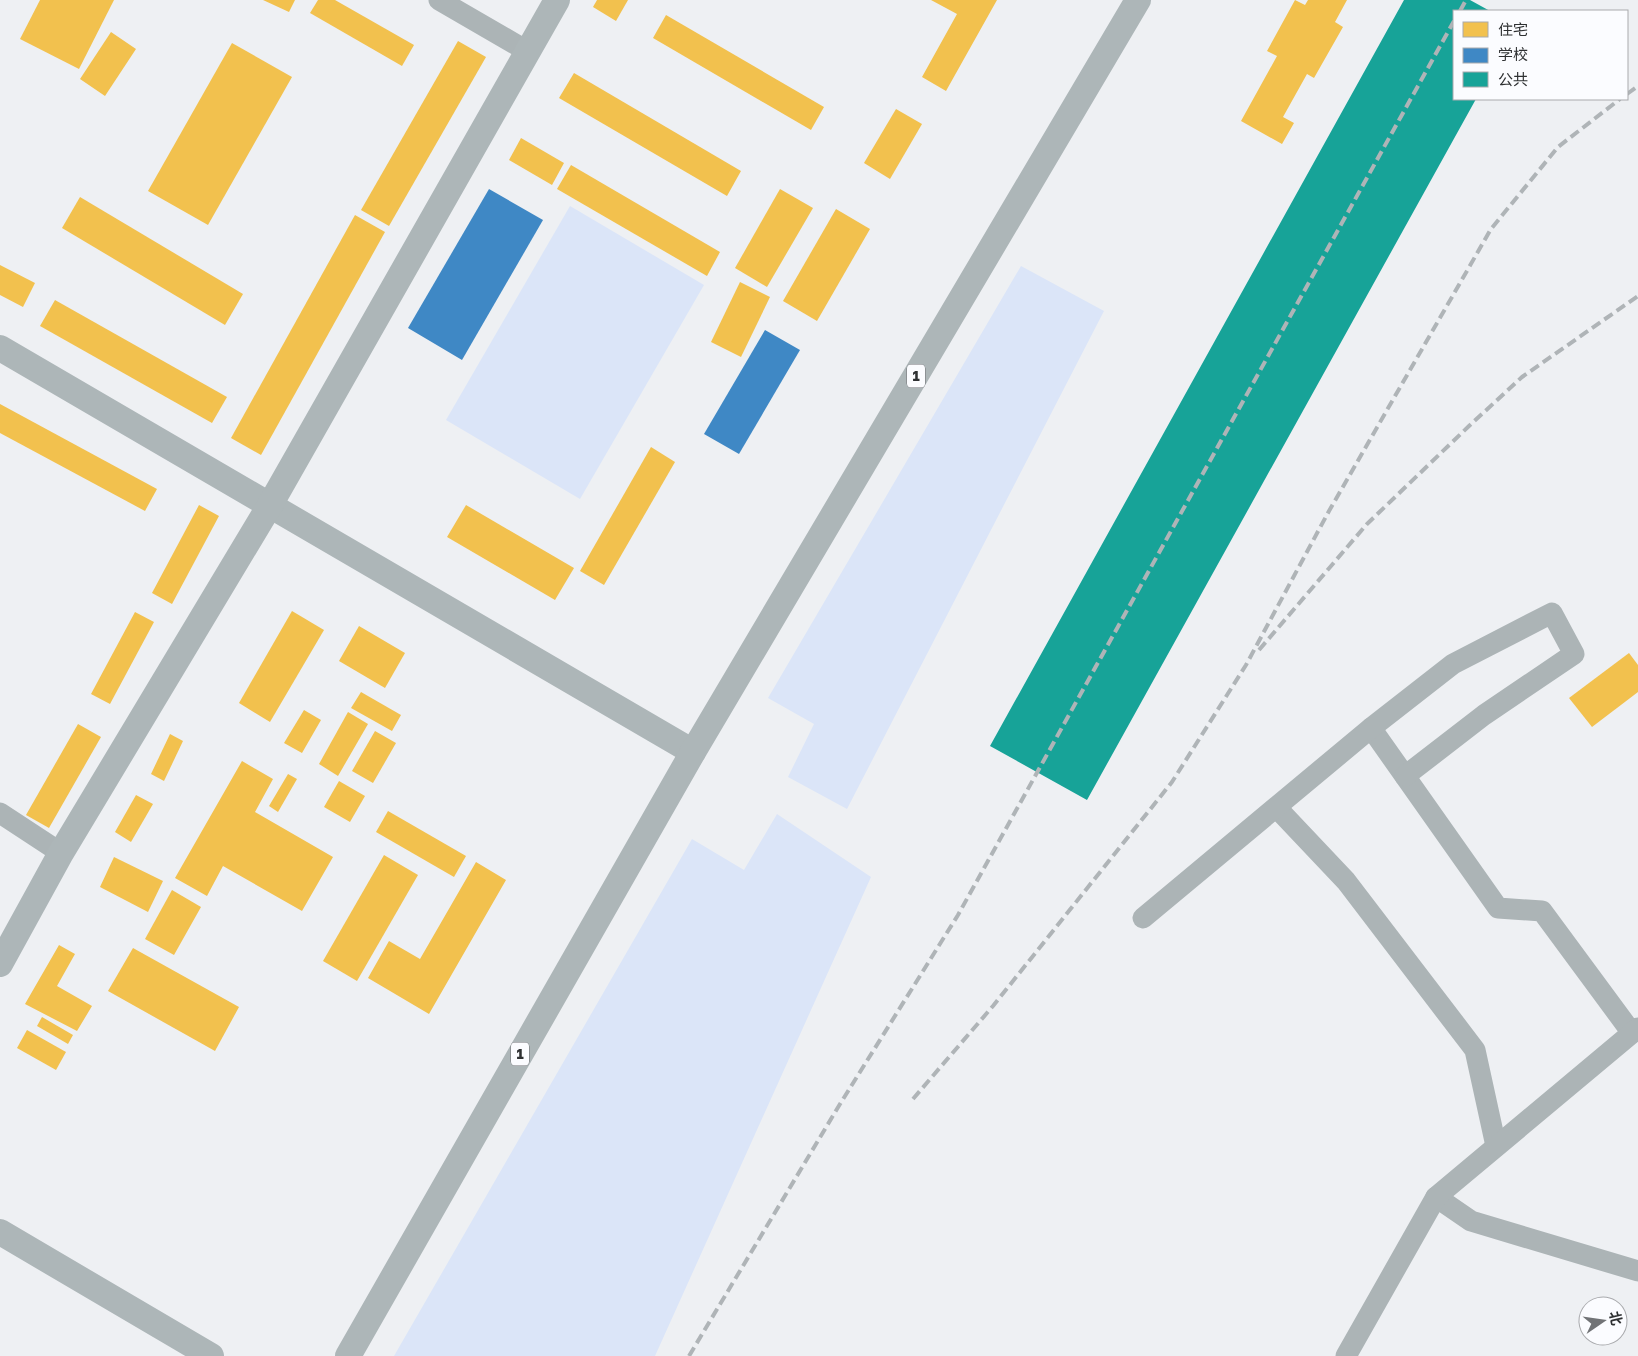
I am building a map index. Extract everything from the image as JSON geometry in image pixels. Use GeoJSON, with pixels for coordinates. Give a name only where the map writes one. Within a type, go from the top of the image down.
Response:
{"type":"FeatureCollection","features":[{"type":"Feature","properties":{"kind":"main road"},"geometry":{"type":"LineString","coordinates":[[0,964],[61,853],[270,505],[557,0]]}},
{"type":"Feature","properties":{"kind":"main road","name":"1"},"geometry":{"type":"LineString","coordinates":[[348,1356],[693,752],[1138,0]]}},
{"type":"Feature","properties":{"kind":"main road"},"geometry":{"type":"LineString","coordinates":[[0,348],[693,752]]}},
{"type":"Feature","properties":{"kind":"main road"},"geometry":{"type":"LineString","coordinates":[[0,1232],[211,1356]]}},
{"type":"Feature","properties":{"kind":"street"},"geometry":{"type":"LineString","coordinates":[[439,0],[527,50]]}},
{"type":"Feature","properties":{"kind":"street"},"geometry":{"type":"LineString","coordinates":[[1143,918],[1371,728],[1453,664],[1552,612],[1574,654],[1484,715],[1405,776]]}},
{"type":"Feature","properties":{"kind":"street"},"geometry":{"type":"LineString","coordinates":[[1346,1356],[1436,1197],[1635,1030],[1542,911],[1498,908],[1371,728]]}},
{"type":"Feature","properties":{"kind":"street"},"geometry":{"type":"LineString","coordinates":[[1277,808],[1346,881],[1475,1050],[1496,1146]]}},
{"type":"Feature","properties":{"kind":"street"},"geometry":{"type":"LineString","coordinates":[[0,813],[61,853]]}},
{"type":"Feature","properties":{"kind":"street"},"geometry":{"type":"LineString","coordinates":[[1436,1197],[1470,1221],[1638,1271]]}},
{"type":"Feature","properties":{"kind":"shaded area"},"geometry":{"type":"Polygon","coordinates":[[[570,206],[704,285],[580,499],[446,420],[570,206]]]}},
{"type":"Feature","properties":{"kind":"shaded area"},"geometry":{"type":"Polygon","coordinates":[[[1021,266],[1104,311],[847,809],[788,777],[814,724],[768,698],[1021,266]]]}},
{"type":"Feature","properties":{"kind":"shaded area"},"geometry":{"type":"Polygon","coordinates":[[[777,814],[871,877],[655,1356],[394,1356],[692,839],[744,870],[777,814]]]}},
{"type":"Feature","properties":{"kind":"building: 住宅"},"geometry":{"type":"Polygon","coordinates":[[[40,0],[114,0],[79,69],[20,39],[40,0]]]}},
{"type":"Feature","properties":{"kind":"building: 住宅"},"geometry":{"type":"Polygon","coordinates":[[[263,0],[295,0],[289,12],[263,0]]]}},
{"type":"Feature","properties":{"kind":"building: 住宅"},"geometry":{"type":"Polygon","coordinates":[[[318,0],[335,0],[414,45],[402,66],[310,13],[318,0]]]}},
{"type":"Feature","properties":{"kind":"building: 住宅"},"geometry":{"type":"Polygon","coordinates":[[[597,0],[628,0],[616,21],[593,7],[597,0]]]}},
{"type":"Feature","properties":{"kind":"building: 住宅"},"geometry":{"type":"Polygon","coordinates":[[[931,0],[997,0],[946,91],[922,77],[957,14],[931,0]]]}},
{"type":"Feature","properties":{"kind":"building: 住宅"},"geometry":{"type":"Polygon","coordinates":[[[1295,0],[1305,5],[1308,0],[1347,0],[1335,22],[1343,27],[1314,78],[1307,74],[1283,117],[1294,123],[1282,144],[1241,121],[1277,56],[1267,51],[1295,0]]]}},
{"type":"Feature","properties":{"kind":"building: 住宅"},"geometry":{"type":"Polygon","coordinates":[[[666,15],[824,107],[811,130],[653,38],[666,15]]]}},
{"type":"Feature","properties":{"kind":"building: 住宅"},"geometry":{"type":"Polygon","coordinates":[[[111,32],[136,49],[105,96],[80,79],[111,32]]]}},
{"type":"Feature","properties":{"kind":"building: 住宅"},"geometry":{"type":"Polygon","coordinates":[[[458,41],[486,57],[389,226],[361,210],[458,41]]]}},
{"type":"Feature","properties":{"kind":"building: 住宅"},"geometry":{"type":"Polygon","coordinates":[[[232,43],[292,77],[208,225],[148,191],[232,43]]]}},
{"type":"Feature","properties":{"kind":"building: 住宅"},"geometry":{"type":"Polygon","coordinates":[[[574,73],[741,171],[727,196],[559,98],[574,73]]]}},
{"type":"Feature","properties":{"kind":"building: 住宅"},"geometry":{"type":"Polygon","coordinates":[[[896,109],[922,124],[890,179],[864,163],[896,109]]]}},
{"type":"Feature","properties":{"kind":"building: 住宅"},"geometry":{"type":"Polygon","coordinates":[[[521,138],[564,163],[552,185],[509,160],[521,138]]]}},
{"type":"Feature","properties":{"kind":"building: 住宅"},"geometry":{"type":"Polygon","coordinates":[[[571,165],[720,252],[707,276],[557,189],[571,165]]]}},
{"type":"Feature","properties":{"kind":"building: 住宅"},"geometry":{"type":"Polygon","coordinates":[[[780,189],[813,208],[767,287],[735,268],[780,189]]]}},
{"type":"Feature","properties":{"kind":"building: 住宅"},"geometry":{"type":"Polygon","coordinates":[[[80,197],[243,294],[225,325],[62,228],[80,197]]]}},
{"type":"Feature","properties":{"kind":"building: 住宅"},"geometry":{"type":"Polygon","coordinates":[[[836,209],[870,229],[817,321],[783,301],[836,209]]]}},
{"type":"Feature","properties":{"kind":"building: 住宅"},"geometry":{"type":"Polygon","coordinates":[[[355,215],[385,232],[261,455],[231,438],[355,215]]]}},
{"type":"Feature","properties":{"kind":"building: 住宅"},"geometry":{"type":"Polygon","coordinates":[[[0,265],[35,283],[23,307],[0,295],[0,265]]]}},
{"type":"Feature","properties":{"kind":"building: 住宅"},"geometry":{"type":"Polygon","coordinates":[[[740,282],[770,297],[741,357],[711,342],[740,282]]]}},
{"type":"Feature","properties":{"kind":"building: 住宅"},"geometry":{"type":"Polygon","coordinates":[[[55,300],[227,397],[212,423],[40,326],[55,300]]]}},
{"type":"Feature","properties":{"kind":"building: 住宅"},"geometry":{"type":"Polygon","coordinates":[[[0,404],[157,489],[145,511],[0,433],[0,404]]]}},
{"type":"Feature","properties":{"kind":"building: 住宅"},"geometry":{"type":"Polygon","coordinates":[[[651,447],[675,462],[604,585],[580,571],[651,447]]]}},
{"type":"Feature","properties":{"kind":"building: 住宅"},"geometry":{"type":"Polygon","coordinates":[[[199,505],[219,516],[172,604],[152,593],[199,505]]]}},
{"type":"Feature","properties":{"kind":"building: 住宅"},"geometry":{"type":"Polygon","coordinates":[[[466,505],[574,568],[555,600],[447,537],[466,505]]]}},
{"type":"Feature","properties":{"kind":"building: 住宅"},"geometry":{"type":"Polygon","coordinates":[[[292,611],[324,630],[270,722],[239,703],[292,611]]]}},
{"type":"Feature","properties":{"kind":"building: 住宅"},"geometry":{"type":"Polygon","coordinates":[[[135,612],[154,622],[110,704],[91,694],[135,612]]]}},
{"type":"Feature","properties":{"kind":"building: 住宅"},"geometry":{"type":"Polygon","coordinates":[[[359,626],[405,653],[385,688],[339,661],[359,626]]]}},
{"type":"Feature","properties":{"kind":"building: 住宅"},"geometry":{"type":"Polygon","coordinates":[[[1629,653],[1638,665],[1638,692],[1592,727],[1569,698],[1629,653]]]}},
{"type":"Feature","properties":{"kind":"building: 住宅"},"geometry":{"type":"Polygon","coordinates":[[[361,692],[401,715],[392,731],[351,708],[361,692]]]}},
{"type":"Feature","properties":{"kind":"building: 住宅"},"geometry":{"type":"Polygon","coordinates":[[[304,710],[321,720],[302,753],[284,743],[304,710]]]}},
{"type":"Feature","properties":{"kind":"building: 住宅"},"geometry":{"type":"Polygon","coordinates":[[[348,712],[368,724],[338,776],[319,764],[348,712]]]}},
{"type":"Feature","properties":{"kind":"building: 住宅"},"geometry":{"type":"Polygon","coordinates":[[[78,724],[101,737],[49,828],[26,815],[78,724]]]}},
{"type":"Feature","properties":{"kind":"building: 住宅"},"geometry":{"type":"Polygon","coordinates":[[[375,731],[396,743],[373,783],[352,771],[375,731]]]}},
{"type":"Feature","properties":{"kind":"building: 住宅"},"geometry":{"type":"Polygon","coordinates":[[[170,734],[183,741],[164,781],[151,774],[170,734]]]}},
{"type":"Feature","properties":{"kind":"building: 住宅"},"geometry":{"type":"Polygon","coordinates":[[[242,761],[273,779],[255,812],[333,857],[302,911],[223,866],[207,896],[175,878],[242,761]]]}},
{"type":"Feature","properties":{"kind":"building: 住宅"},"geometry":{"type":"Polygon","coordinates":[[[288,774],[297,779],[278,812],[269,806],[288,774]]]}},
{"type":"Feature","properties":{"kind":"building: 住宅"},"geometry":{"type":"Polygon","coordinates":[[[339,781],[365,796],[350,822],[324,807],[339,781]]]}},
{"type":"Feature","properties":{"kind":"building: 住宅"},"geometry":{"type":"Polygon","coordinates":[[[136,795],[153,804],[131,842],[115,832],[136,795]]]}},
{"type":"Feature","properties":{"kind":"building: 住宅"},"geometry":{"type":"Polygon","coordinates":[[[388,811],[466,856],[454,877],[376,832],[388,811]]]}},
{"type":"Feature","properties":{"kind":"building: 住宅"},"geometry":{"type":"Polygon","coordinates":[[[384,855],[418,875],[357,981],[323,961],[384,855]]]}},
{"type":"Feature","properties":{"kind":"building: 住宅"},"geometry":{"type":"Polygon","coordinates":[[[114,857],[163,881],[148,912],[100,887],[114,857]]]}},
{"type":"Feature","properties":{"kind":"building: 住宅"},"geometry":{"type":"Polygon","coordinates":[[[476,862],[506,880],[429,1014],[368,978],[389,941],[420,959],[476,862]]]}},
{"type":"Feature","properties":{"kind":"building: 住宅"},"geometry":{"type":"Polygon","coordinates":[[[172,890],[201,907],[174,955],[145,939],[172,890]]]}},
{"type":"Feature","properties":{"kind":"building: 住宅"},"geometry":{"type":"Polygon","coordinates":[[[59,945],[75,954],[57,986],[92,1006],[77,1031],[25,1004],[59,945]]]}},
{"type":"Feature","properties":{"kind":"building: 住宅"},"geometry":{"type":"Polygon","coordinates":[[[133,948],[239,1007],[215,1051],[108,991],[133,948]]]}},
{"type":"Feature","properties":{"kind":"building: 住宅"},"geometry":{"type":"Polygon","coordinates":[[[42,1017],[73,1035],[68,1044],[37,1026],[42,1017]]]}},
{"type":"Feature","properties":{"kind":"building: 住宅"},"geometry":{"type":"Polygon","coordinates":[[[27,1030],[66,1052],[56,1070],[17,1048],[27,1030]]]}},
{"type":"Feature","properties":{"kind":"building: 学校"},"geometry":{"type":"Polygon","coordinates":[[[489,189],[543,220],[462,360],[408,328],[489,189]]]}},
{"type":"Feature","properties":{"kind":"building: 学校"},"geometry":{"type":"Polygon","coordinates":[[[765,330],[800,350],[739,454],[704,434],[765,330]]]}},
{"type":"Feature","properties":{"kind":"building: 公共"},"geometry":{"type":"Polygon","coordinates":[[[1404,0],[1470,0],[1488,10],[1453,10],[1453,100],[1475,100],[1087,800],[990,746],[1404,0]]]}},
{"type":"Feature","properties":{"kind":"railway"},"geometry":{"type":"LineString","coordinates":[[1461,10],[1466,0]]}},
{"type":"Feature","properties":{"kind":"railway"},"geometry":{"type":"LineString","coordinates":[[689,1356],[840,1104],[958,915],[1453,23]]}},
{"type":"Feature","properties":{"kind":"railway"},"geometry":{"type":"LineString","coordinates":[[1628,93],[1638,86]]}},
{"type":"Feature","properties":{"kind":"railway"},"geometry":{"type":"LineString","coordinates":[[913,1099],[993,1006],[1172,782],[1246,665],[1329,511],[1491,229],[1558,147],[1619,100]]}},
{"type":"Feature","properties":{"kind":"railway"},"geometry":{"type":"LineString","coordinates":[[1259,650],[1367,524],[1469,426],[1522,377],[1638,296]]}}]}
